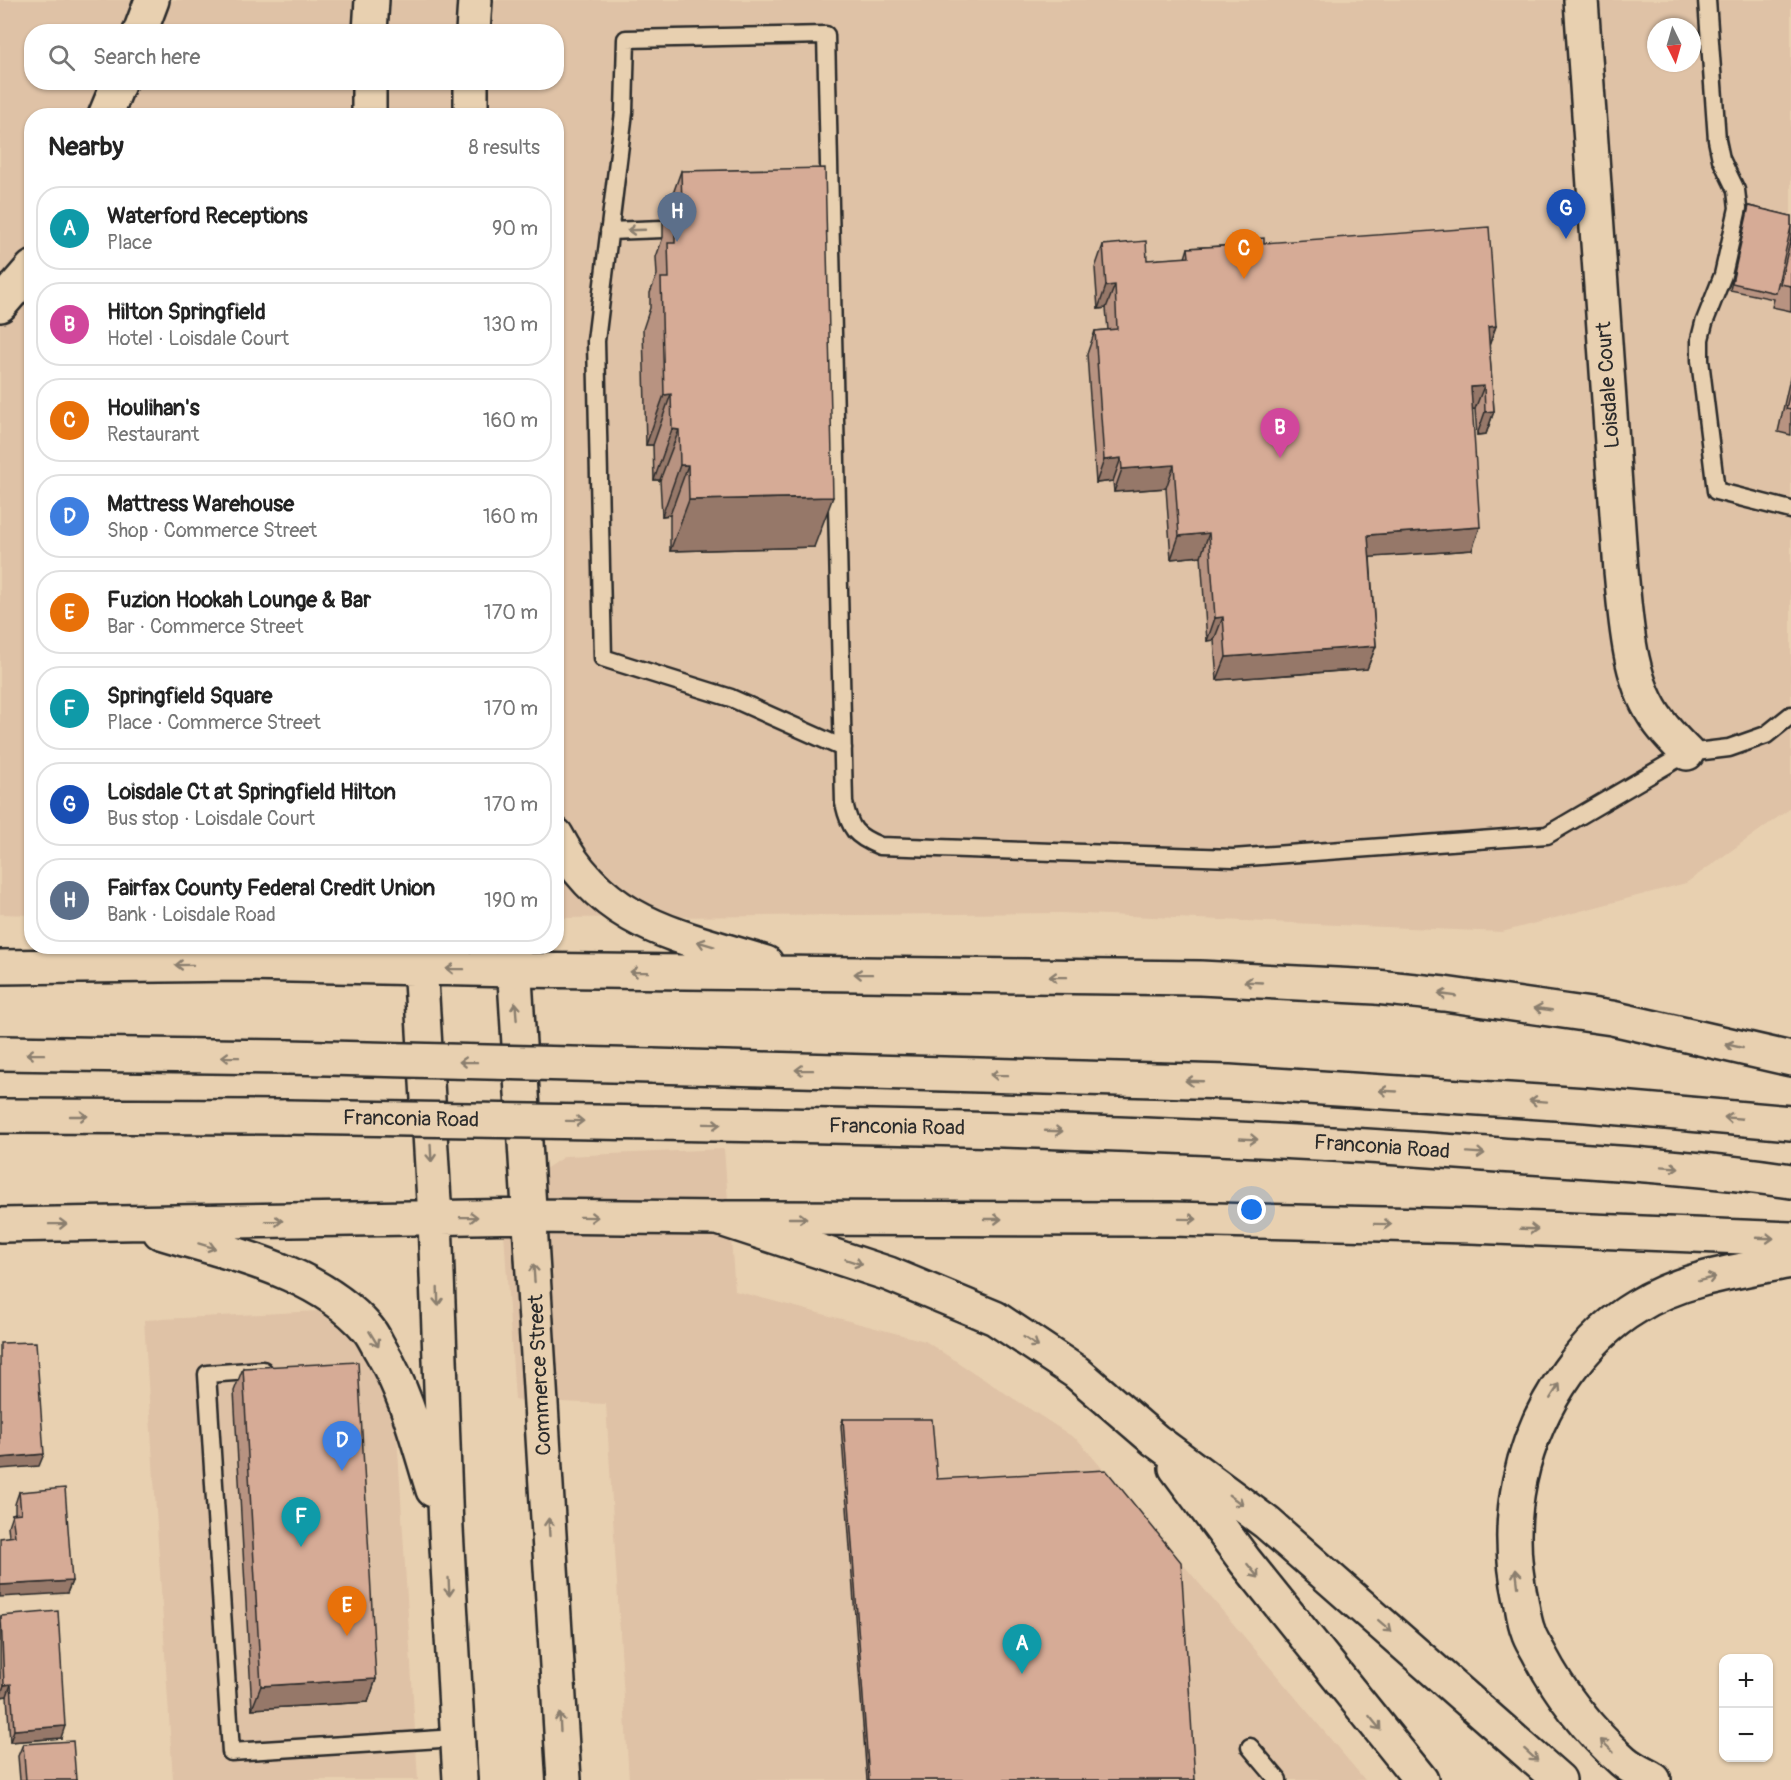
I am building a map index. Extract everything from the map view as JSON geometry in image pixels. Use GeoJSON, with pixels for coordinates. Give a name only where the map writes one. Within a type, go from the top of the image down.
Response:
{"type":"FeatureCollection","features":[{"type":"Feature","properties":{"kind":"main road"},"geometry":{"type":"LineString","coordinates":[[143,24],[152,0]]}},
{"type":"Feature","properties":{"kind":"main road"},"geometry":{"type":"LineString","coordinates":[[370,24],[372,0]]}},
{"type":"Feature","properties":{"kind":"main road"},"geometry":{"type":"LineString","coordinates":[[474,24],[475,0]]}},
{"type":"Feature","properties":{"kind":"main road","name":"Loisdale Court"},"geometry":{"type":"LineString","coordinates":[[1581,0],[1621,571],[1629,648],[1640,686],[1658,721],[1687,753]]}},
{"type":"Feature","properties":{"kind":"main road"},"geometry":{"type":"LineString","coordinates":[[108,108],[116,90]]}},
{"type":"Feature","properties":{"kind":"main road"},"geometry":{"type":"LineString","coordinates":[[369,90],[369,108]]}},
{"type":"Feature","properties":{"kind":"main road"},"geometry":{"type":"LineString","coordinates":[[471,90],[471,108]]}},
{"type":"Feature","properties":{"kind":"main road"},"geometry":{"type":"LineString","coordinates":[[0,305],[24,277]]}},
{"type":"Feature","properties":{"kind":"main road"},"geometry":{"type":"LineString","coordinates":[[564,849],[592,886],[626,912],[660,930],[802,974]]}},
{"type":"Feature","properties":{"kind":"main road"},"geometry":{"type":"LineString","coordinates":[[420,958],[435,1218],[446,1529],[460,1780]]}},
{"type":"Feature","properties":{"kind":"main road"},"geometry":{"type":"LineString","coordinates":[[0,967],[513,958],[802,974],[1200,978],[1376,987],[1444,994],[1612,1018],[1791,1059]]}},
{"type":"Feature","properties":{"kind":"main road","name":"Commerce Street"},"geometry":{"type":"LineString","coordinates":[[513,958],[564,1780]]}},
{"type":"Feature","properties":{"kind":"main road"},"geometry":{"type":"LineString","coordinates":[[0,1053],[652,1066],[1229,1082],[1563,1103],[1791,1123]]}},
{"type":"Feature","properties":{"kind":"main road","name":"Franconia Road"},"geometry":{"type":"LineString","coordinates":[[0,1116],[286,1117],[981,1128],[1163,1134],[1722,1171],[1791,1181]]}},
{"type":"Feature","properties":{"kind":"main road"},"geometry":{"type":"LineString","coordinates":[[0,1225],[530,1216],[1172,1219],[1470,1226],[1791,1239]]}},
{"type":"Feature","properties":{"kind":"main road"},"geometry":{"type":"LineString","coordinates":[[718,1218],[889,1274],[995,1318],[1077,1372],[1155,1440],[1268,1523],[1559,1780]]}},
{"type":"Feature","properties":{"kind":"main road"},"geometry":{"type":"LineString","coordinates":[[131,1223],[257,1262],[304,1281],[345,1307],[369,1330],[388,1362],[404,1400],[446,1529]]}},
{"type":"Feature","properties":{"kind":"main road"},"geometry":{"type":"LineString","coordinates":[[1654,1780],[1625,1763],[1590,1730],[1553,1681],[1528,1631],[1516,1581],[1513,1527],[1517,1487],[1525,1453],[1538,1420],[1555,1390],[1580,1356],[1604,1330],[1635,1307],[1673,1287],[1791,1261]]}},
{"type":"Feature","properties":{"kind":"main road"},"geometry":{"type":"LineString","coordinates":[[1155,1440],[1245,1560],[1421,1780]]}},
{"type":"Feature","properties":{"kind":"lane"},"geometry":{"type":"LineString","coordinates":[[1707,0],[1717,140],[1721,159],[1736,190],[1738,208],[1723,275],[1700,339],[1700,360],[1716,491],[1791,510]]}},
{"type":"Feature","properties":{"kind":"lane"},"geometry":{"type":"LineString","coordinates":[[843,748],[731,698],[603,658],[596,341],[624,112],[626,39],[826,34],[843,748],[844,803],[853,830],[863,839],[880,846],[1233,858],[1547,835],[1687,753],[1729,748],[1766,735],[1791,715]]}},
{"type":"Feature","properties":{"kind":"lane"},"geometry":{"type":"LineString","coordinates":[[609,231],[663,229]]}},
{"type":"Feature","properties":{"kind":"lane"},"geometry":{"type":"LineString","coordinates":[[275,1369],[207,1374],[231,1752],[457,1738]]}},
{"type":"Feature","properties":{"kind":"lane"},"geometry":{"type":"LineString","coordinates":[[1250,1747],[1278,1780]]}},
{"type":"Feature","properties":{"kind":"shaded area"},"geometry":{"type":"Polygon","coordinates":[[[0,0],[1791,0],[1791,808],[1686,883],[1502,932],[1061,913],[564,918],[564,108],[24,108],[24,915],[0,914],[0,0]]]}},
{"type":"Feature","properties":{"kind":"shaded area"},"geometry":{"type":"Polygon","coordinates":[[[724,1149],[735,1291],[925,1341],[1079,1441],[1365,1780],[629,1780],[606,1404],[515,1400],[503,1217],[528,1180],[565,1156],[724,1149]]]}},
{"type":"Feature","properties":{"kind":"shaded area"},"geometry":{"type":"Polygon","coordinates":[[[318,1311],[352,1337],[396,1417],[418,1780],[173,1780],[144,1320],[318,1311]]]}},
{"type":"Feature","properties":{"kind":"building"},"geometry":{"type":"Polygon","coordinates":[[[825,168],[833,497],[689,500],[688,465],[680,465],[679,430],[672,429],[671,394],[664,395],[661,278],[669,278],[668,243],[675,243],[675,206],[682,206],[681,171],[825,168]]]}},
{"type":"Feature","properties":{"kind":"building"},"geometry":{"type":"Polygon","coordinates":[[[1749,206],[1791,216],[1791,227],[1776,293],[1732,283],[1749,206]]]}},
{"type":"Feature","properties":{"kind":"building"},"geometry":{"type":"Polygon","coordinates":[[[1489,227],[1496,326],[1488,327],[1494,411],[1485,412],[1484,386],[1471,387],[1480,527],[1368,535],[1376,646],[1226,657],[1223,617],[1215,618],[1209,533],[1179,536],[1174,465],[1122,469],[1121,458],[1104,460],[1095,331],[1117,329],[1115,285],[1106,286],[1103,245],[1146,241],[1147,260],[1189,257],[1188,248],[1241,245],[1241,240],[1264,238],[1264,243],[1489,227]]]}},
{"type":"Feature","properties":{"kind":"building"},"geometry":{"type":"Polygon","coordinates":[[[1791,238],[1791,286],[1780,284],[1791,238]]]}},
{"type":"Feature","properties":{"kind":"building"},"geometry":{"type":"Polygon","coordinates":[[[1791,387],[1791,410],[1786,409],[1791,387]]]}},
{"type":"Feature","properties":{"kind":"building"},"geometry":{"type":"Polygon","coordinates":[[[36,1342],[44,1454],[0,1458],[0,1343],[36,1342]]]}},
{"type":"Feature","properties":{"kind":"building"},"geometry":{"type":"Polygon","coordinates":[[[358,1362],[376,1679],[261,1686],[243,1368],[358,1362]]]}},
{"type":"Feature","properties":{"kind":"building"},"geometry":{"type":"Polygon","coordinates":[[[843,1419],[932,1419],[937,1479],[1106,1470],[1181,1562],[1195,1780],[869,1780],[843,1419]]]}},
{"type":"Feature","properties":{"kind":"building"},"geometry":{"type":"Polygon","coordinates":[[[65,1488],[72,1581],[0,1585],[0,1538],[15,1536],[12,1514],[21,1513],[19,1492],[65,1488]]]}},
{"type":"Feature","properties":{"kind":"building"},"geometry":{"type":"Polygon","coordinates":[[[58,1611],[65,1726],[14,1730],[11,1684],[4,1685],[1,1616],[58,1611]]]}},
{"type":"Feature","properties":{"kind":"building"},"geometry":{"type":"Polygon","coordinates":[[[73,1741],[76,1780],[26,1780],[23,1744],[73,1741]]]}},
{"type":"Feature","properties":{"kind":"place","name":"Loisdale Ct at Springfield Hilton"},"geometry":{"type":"Point","coordinates":[1566,239]}},
{"type":"Feature","properties":{"kind":"place","name":"Fairfax County Federal Credit Union"},"geometry":{"type":"Point","coordinates":[677,242]}},
{"type":"Feature","properties":{"kind":"place","name":"Houlihan's"},"geometry":{"type":"Point","coordinates":[1244,279]}},
{"type":"Feature","properties":{"kind":"place","name":"Hilton Springfield"},"geometry":{"type":"Point","coordinates":[1280,458]}},
{"type":"Feature","properties":{"kind":"place","name":"Mattress Warehouse"},"geometry":{"type":"Point","coordinates":[342,1471]}},
{"type":"Feature","properties":{"kind":"place","name":"Springfield Square"},"geometry":{"type":"Point","coordinates":[301,1547]}},
{"type":"Feature","properties":{"kind":"place","name":"Fuzion Hookah Lounge & Bar"},"geometry":{"type":"Point","coordinates":[347,1636]}},
{"type":"Feature","properties":{"kind":"place","name":"Waterford Receptions"},"geometry":{"type":"Point","coordinates":[1022,1674]}}]}
